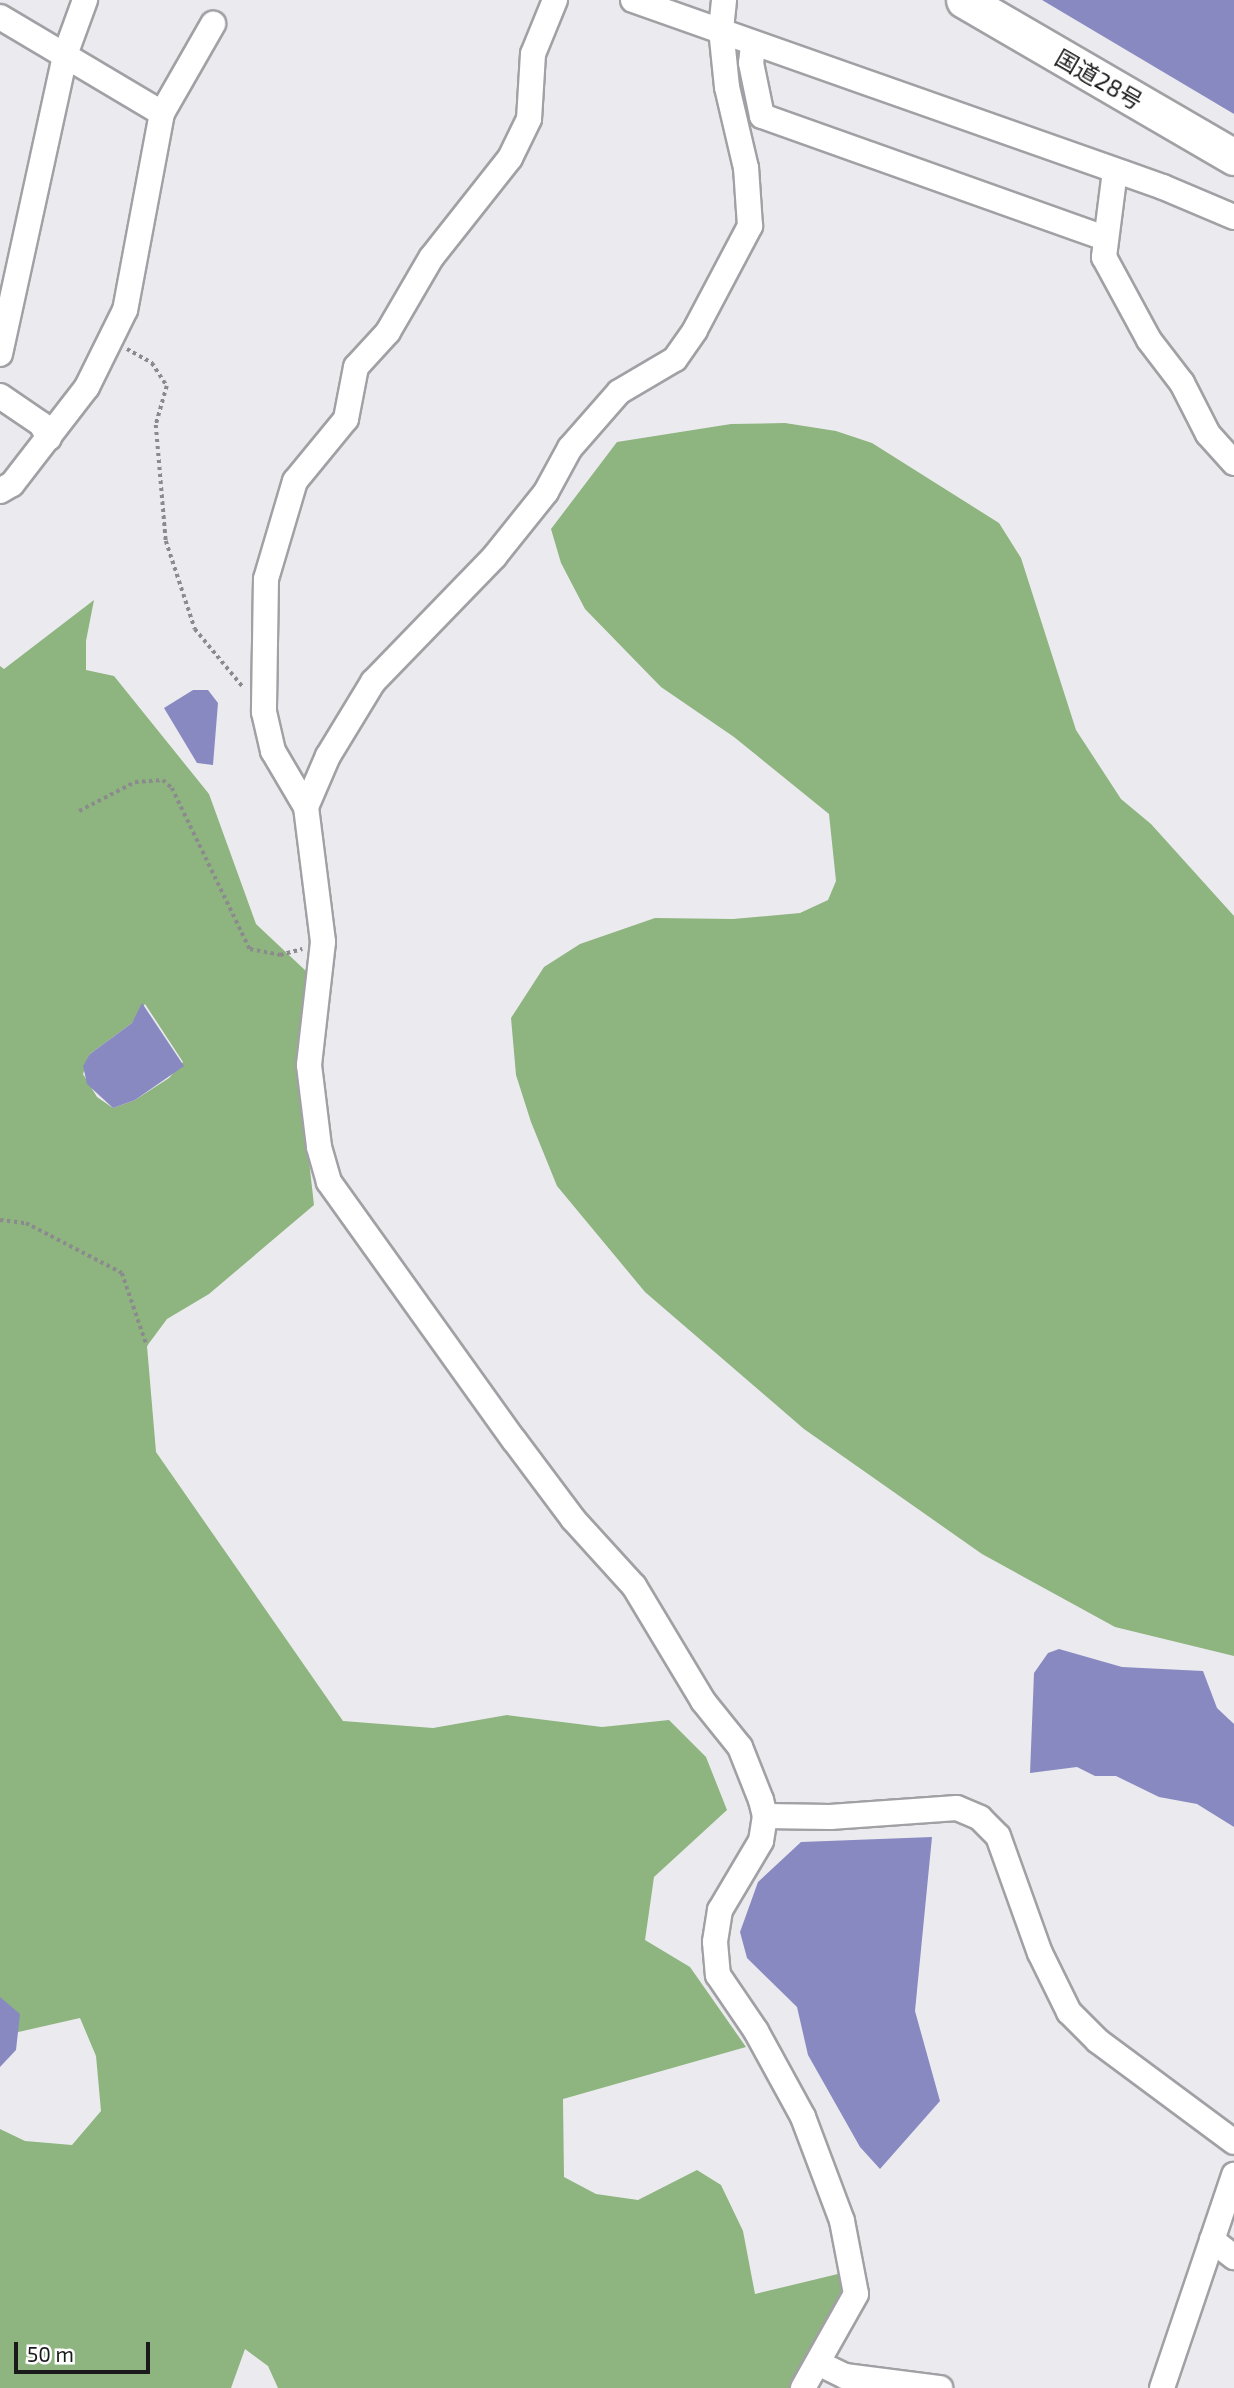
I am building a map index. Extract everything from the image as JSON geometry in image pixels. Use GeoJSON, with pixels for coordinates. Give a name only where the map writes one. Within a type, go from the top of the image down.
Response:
{"type":"FeatureCollection","features":[{"type":"Feature","properties":{"kind":"highway","name":"国道28号"},"geometry":{"type":"LineString","coordinates":[[964,0],[1234,157]]}},
{"type":"Feature","properties":{"kind":"street"},"geometry":{"type":"LineString","coordinates":[[0,354],[7,285],[65,55],[85,0]]}},
{"type":"Feature","properties":{"kind":"street"},"geometry":{"type":"LineString","coordinates":[[555,0],[533,54],[529,119],[510,158],[431,258],[388,332],[356,367],[346,419],[295,481],[266,579],[263,697],[273,751],[306,807],[323,942],[309,1065],[319,1147],[329,1182],[521,1450],[634,1587],[703,1701],[740,1748],[765,1816],[761,1841],[720,1910],[716,1953],[718,1975],[756,2031],[803,2117],[842,2221],[856,2294],[803,2388]]}},
{"type":"Feature","properties":{"kind":"street"},"geometry":{"type":"LineString","coordinates":[[633,0],[721,29],[753,45],[1115,171],[1234,218]]}},
{"type":"Feature","properties":{"kind":"street"},"geometry":{"type":"LineString","coordinates":[[306,807],[328,757],[373,682],[494,557],[545,492],[570,448],[619,392],[675,359],[708,307],[751,226],[752,207],[727,87],[721,29],[724,0]]}},
{"type":"Feature","properties":{"kind":"street"},"geometry":{"type":"LineString","coordinates":[[0,17],[162,113]]}},
{"type":"Feature","properties":{"kind":"street"},"geometry":{"type":"LineString","coordinates":[[0,491],[12,484],[87,387],[125,310],[162,113],[214,24]]}},
{"type":"Feature","properties":{"kind":"street"},"geometry":{"type":"LineString","coordinates":[[753,45],[751,62],[762,116],[1104,238]]}},
{"type":"Feature","properties":{"kind":"street"},"geometry":{"type":"LineString","coordinates":[[1115,171],[1104,238],[1104,257],[1149,340],[1182,383],[1208,433],[1233,460]]}},
{"type":"Feature","properties":{"kind":"street"},"geometry":{"type":"LineString","coordinates":[[0,396],[41,424],[49,438]]}},
{"type":"Feature","properties":{"kind":"street"},"geometry":{"type":"LineString","coordinates":[[765,1816],[830,1817],[945,1808],[980,1818],[998,1836],[1048,1973],[1069,2012],[1098,2041],[1234,2142]]}},
{"type":"Feature","properties":{"kind":"street"},"geometry":{"type":"LineString","coordinates":[[1161,2388],[1234,2175]]}},
{"type":"Feature","properties":{"kind":"street"},"geometry":{"type":"LineString","coordinates":[[1212,2240],[1234,2257]]}},
{"type":"Feature","properties":{"kind":"street"},"geometry":{"type":"LineString","coordinates":[[818,2363],[845,2376],[940,2388]]}},
{"type":"Feature","properties":{"kind":"path"},"geometry":{"type":"LineString","coordinates":[[111,340],[152,363],[167,386],[156,425],[166,541],[195,629],[237,683],[263,697]]}},
{"type":"Feature","properties":{"kind":"path"},"geometry":{"type":"LineString","coordinates":[[79,811],[135,782],[163,780],[172,788],[250,949],[280,956],[323,942]]}},
{"type":"Feature","properties":{"kind":"path"},"geometry":{"type":"LineString","coordinates":[[0,1220],[26,1223],[122,1273],[147,1346]]}},
{"type":"Feature","properties":{"kind":"green space"},"geometry":{"type":"Polygon","coordinates":[[[785,423],[836,431],[872,443],[999,523],[1021,558],[1076,730],[1121,799],[1151,824],[1234,916],[1234,1656],[1115,1627],[982,1554],[804,1429],[645,1292],[557,1186],[531,1122],[516,1075],[511,1018],[544,967],[580,944],[655,918],[733,919],[800,913],[828,900],[836,881],[829,814],[734,737],[661,687],[585,609],[561,563],[551,529],[617,442],[731,424],[785,423]]]}},
{"type":"Feature","properties":{"kind":"green space"},"geometry":{"type":"Polygon","coordinates":[[[94,600],[86,641],[86,670],[114,676],[209,794],[256,924],[308,973],[299,1072],[314,1205],[209,1294],[167,1319],[147,1346],[156,1452],[343,1721],[433,1728],[507,1715],[602,1727],[669,1720],[706,1757],[727,1810],[654,1877],[645,1940],[690,1967],[746,2047],[563,2099],[564,2177],[596,2194],[638,2200],[697,2170],[721,2185],[743,2231],[755,2294],[842,2273],[841,2301],[791,2388],[278,2388],[268,2366],[245,2349],[231,2388],[0,2388],[0,2129],[25,2141],[72,2145],[101,2111],[96,2056],[80,2018],[14,2033],[0,2018],[0,666],[4,669],[94,600]],[[145,1004],[132,1023],[90,1054],[83,1074],[97,1097],[113,1108],[135,1100],[169,1078],[183,1062],[145,1004]]]}},
{"type":"Feature","properties":{"kind":"water"},"geometry":{"type":"Polygon","coordinates":[[[1042,0],[1234,0],[1234,114],[1042,0]]]}},
{"type":"Feature","properties":{"kind":"water"},"geometry":{"type":"Polygon","coordinates":[[[193,690],[208,690],[218,703],[213,765],[197,763],[164,708],[193,690]]]}},
{"type":"Feature","properties":{"kind":"water"},"geometry":{"type":"Polygon","coordinates":[[[142,1003],[184,1066],[135,1100],[113,1108],[87,1084],[83,1066],[90,1054],[132,1023],[142,1003]]]}},
{"type":"Feature","properties":{"kind":"water"},"geometry":{"type":"Polygon","coordinates":[[[1059,1649],[1122,1667],[1203,1671],[1217,1708],[1234,1724],[1234,1827],[1197,1804],[1159,1797],[1116,1776],[1095,1776],[1077,1767],[1030,1773],[1034,1673],[1048,1653],[1059,1649]]]}},
{"type":"Feature","properties":{"kind":"water"},"geometry":{"type":"Polygon","coordinates":[[[932,1837],[915,2011],[940,2101],[880,2169],[860,2147],[808,2055],[797,2007],[747,1958],[740,1932],[758,1882],[801,1842],[932,1837]]]}},
{"type":"Feature","properties":{"kind":"water"},"geometry":{"type":"Polygon","coordinates":[[[0,1997],[20,2014],[16,2050],[0,2067],[0,1997]]]}}]}
